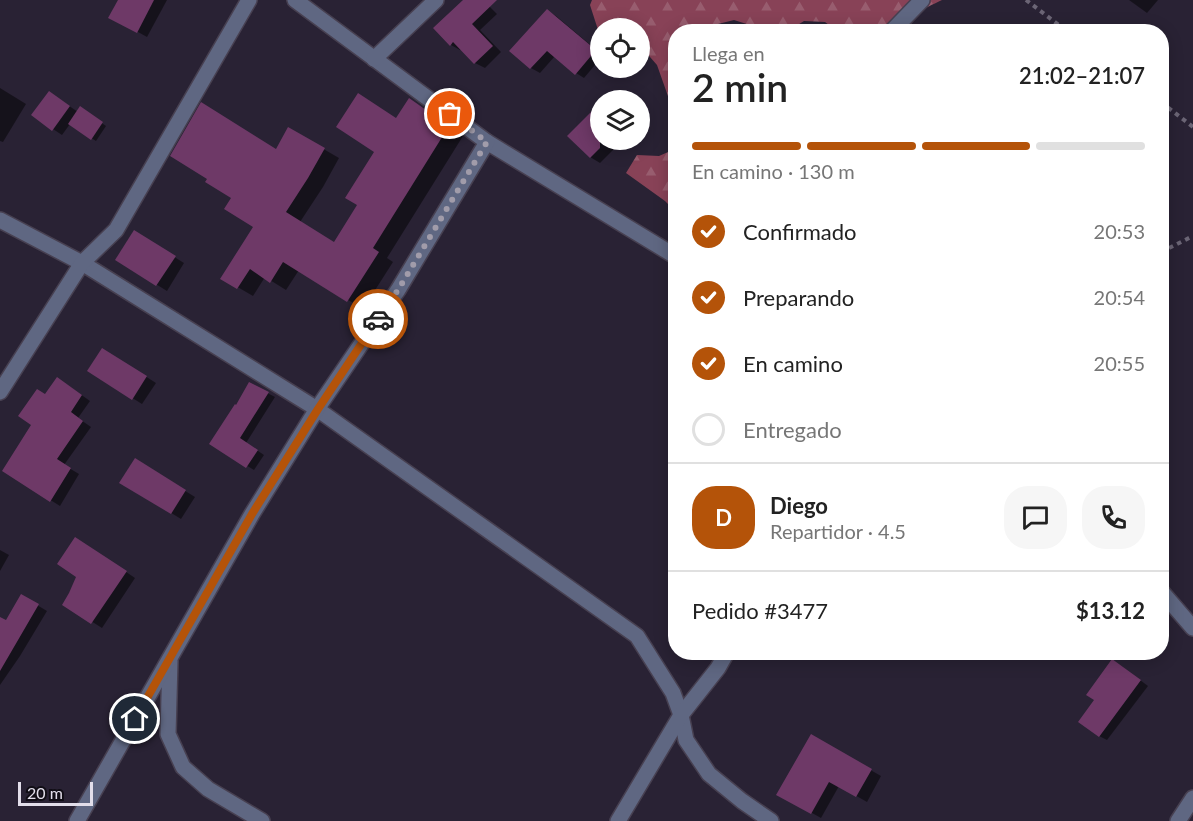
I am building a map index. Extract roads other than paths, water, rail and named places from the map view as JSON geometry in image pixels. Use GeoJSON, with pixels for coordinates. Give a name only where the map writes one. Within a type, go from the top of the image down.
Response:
{"type":"FeatureCollection","features":[{"type":"Feature","properties":{"kind":"street"},"geometry":{"type":"LineString","coordinates":[[0,392],[82,263],[116,230],[249,0]]}},
{"type":"Feature","properties":{"kind":"street"},"geometry":{"type":"LineString","coordinates":[[295,0],[487,142],[668,249]]}},
{"type":"Feature","properties":{"kind":"street"},"geometry":{"type":"LineString","coordinates":[[374,59],[436,0]]}},
{"type":"Feature","properties":{"kind":"street"},"geometry":{"type":"LineString","coordinates":[[899,24],[922,0]]}},
{"type":"Feature","properties":{"kind":"street"},"geometry":{"type":"LineString","coordinates":[[77,821],[252,514],[318,409],[398,290],[487,142]]}},
{"type":"Feature","properties":{"kind":"street"},"geometry":{"type":"LineString","coordinates":[[0,220],[82,263],[318,409],[637,636],[673,693],[686,740],[709,774],[771,821]]}},
{"type":"Feature","properties":{"kind":"street"},"geometry":{"type":"LineString","coordinates":[[1169,600],[1193,628]]}},
{"type":"Feature","properties":{"kind":"street"},"geometry":{"type":"LineString","coordinates":[[170,658],[168,734],[183,767],[208,789],[262,821]]}},
{"type":"Feature","properties":{"kind":"street"},"geometry":{"type":"LineString","coordinates":[[618,821],[681,716],[722,660]]}},
{"type":"Feature","properties":{"kind":"street"},"geometry":{"type":"LineString","coordinates":[[1178,821],[1193,798]]}}]}
